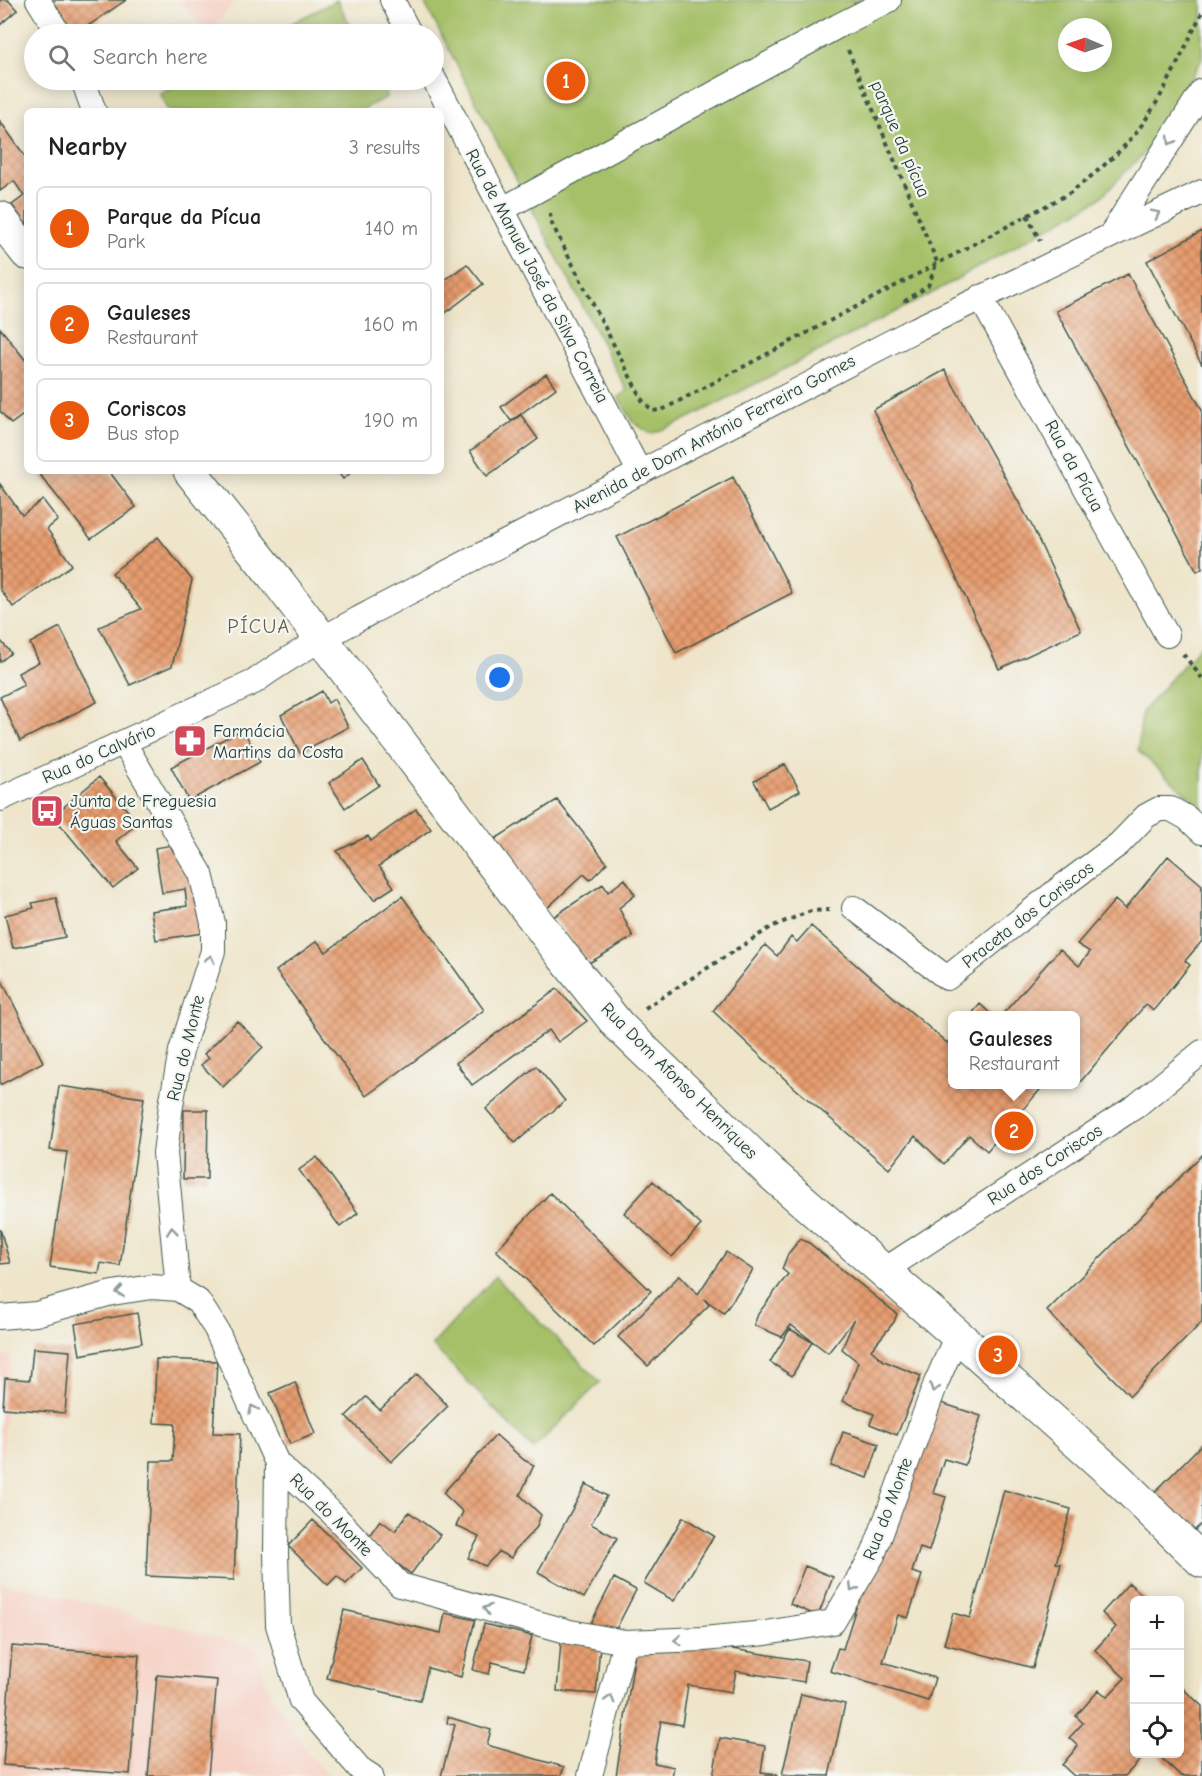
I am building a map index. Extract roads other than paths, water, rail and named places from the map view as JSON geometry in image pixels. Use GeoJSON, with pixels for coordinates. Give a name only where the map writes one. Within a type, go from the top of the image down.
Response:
{"type":"FeatureCollection","features":[{"type":"Feature","properties":{"kind":"main road"},"geometry":{"type":"LineString","coordinates":[[0,218],[24,249]]}},
{"type":"Feature","properties":{"kind":"main road","name":"Rua Dom Afonso Henriques"},"geometry":{"type":"LineString","coordinates":[[192,474],[618,1025],[772,1174],[1115,1476],[1202,1561]]}},
{"type":"Feature","properties":{"kind":"street"},"geometry":{"type":"LineString","coordinates":[[39,0],[53,24]]}},
{"type":"Feature","properties":{"kind":"street"},"geometry":{"type":"LineString","coordinates":[[392,0],[405,24]]}},
{"type":"Feature","properties":{"kind":"street"},"geometry":{"type":"LineString","coordinates":[[503,209],[889,0]]}},
{"type":"Feature","properties":{"kind":"street"},"geometry":{"type":"LineString","coordinates":[[87,90],[93,108]]}},
{"type":"Feature","properties":{"kind":"street","name":"Rua de Manuel José da Silva Correia"},"geometry":{"type":"LineString","coordinates":[[440,90],[640,473]]}},
{"type":"Feature","properties":{"kind":"street"},"geometry":{"type":"LineString","coordinates":[[1110,236],[1202,91]]}},
{"type":"Feature","properties":{"kind":"street","name":"Avenida de Dom António Ferreira Gomes"},"geometry":{"type":"LineString","coordinates":[[322,639],[718,431],[980,297],[1202,192]]}},
{"type":"Feature","properties":{"kind":"street","name":"Rua da Pícua"},"geometry":{"type":"LineString","coordinates":[[980,297],[1167,635]]}},
{"type":"Feature","properties":{"kind":"street","name":"Rua do Calvário"},"geometry":{"type":"LineString","coordinates":[[0,799],[254,682],[322,639]]}},
{"type":"Feature","properties":{"kind":"street","name":"Rua do Monte"},"geometry":{"type":"LineString","coordinates":[[124,743],[201,874],[213,923],[213,951],[182,1051],[171,1105],[165,1153],[178,1289],[198,1301],[216,1329],[278,1462],[333,1514],[400,1585],[570,1632],[625,1642],[703,1639],[766,1633],[833,1622],[873,1555],[936,1383],[957,1335]]}},
{"type":"Feature","properties":{"kind":"street","name":"Praceta dos Coriscos"},"geometry":{"type":"LineString","coordinates":[[854,908],[947,978],[1119,844],[1146,816],[1159,809],[1171,809],[1187,818],[1202,831]]}},
{"type":"Feature","properties":{"kind":"street","name":"Rua dos Coriscos"},"geometry":{"type":"LineString","coordinates":[[883,1271],[1136,1106],[1202,1052]]}},
{"type":"Feature","properties":{"kind":"street"},"geometry":{"type":"LineString","coordinates":[[0,1317],[36,1314],[112,1293],[152,1287],[178,1289]]}},
{"type":"Feature","properties":{"kind":"street"},"geometry":{"type":"LineString","coordinates":[[278,1462],[276,1554],[278,1625],[301,1701],[360,1769],[370,1776]]}},
{"type":"Feature","properties":{"kind":"street"},"geometry":{"type":"LineString","coordinates":[[592,1766],[625,1642]]}},
{"type":"Feature","properties":{"kind":"place","name":"Parque da Pícua"},"geometry":{"type":"Point","coordinates":[566,81]}},
{"type":"Feature","properties":{"kind":"place","name":"Farmácia Martins da Costa"},"geometry":{"type":"Point","coordinates":[190,741]}},
{"type":"Feature","properties":{"kind":"place","name":"Junta de Freguesia Águas Santas"},"geometry":{"type":"Point","coordinates":[47,811]}},
{"type":"Feature","properties":{"kind":"place","name":"Gauleses"},"geometry":{"type":"Point","coordinates":[1014,1131]}},
{"type":"Feature","properties":{"kind":"place","name":"Coriscos"},"geometry":{"type":"Point","coordinates":[998,1355]}},
{"type":"Feature","properties":{"kind":"district","name":"PÍCUA"},"geometry":{"type":"Point","coordinates":[259,626]}}]}
